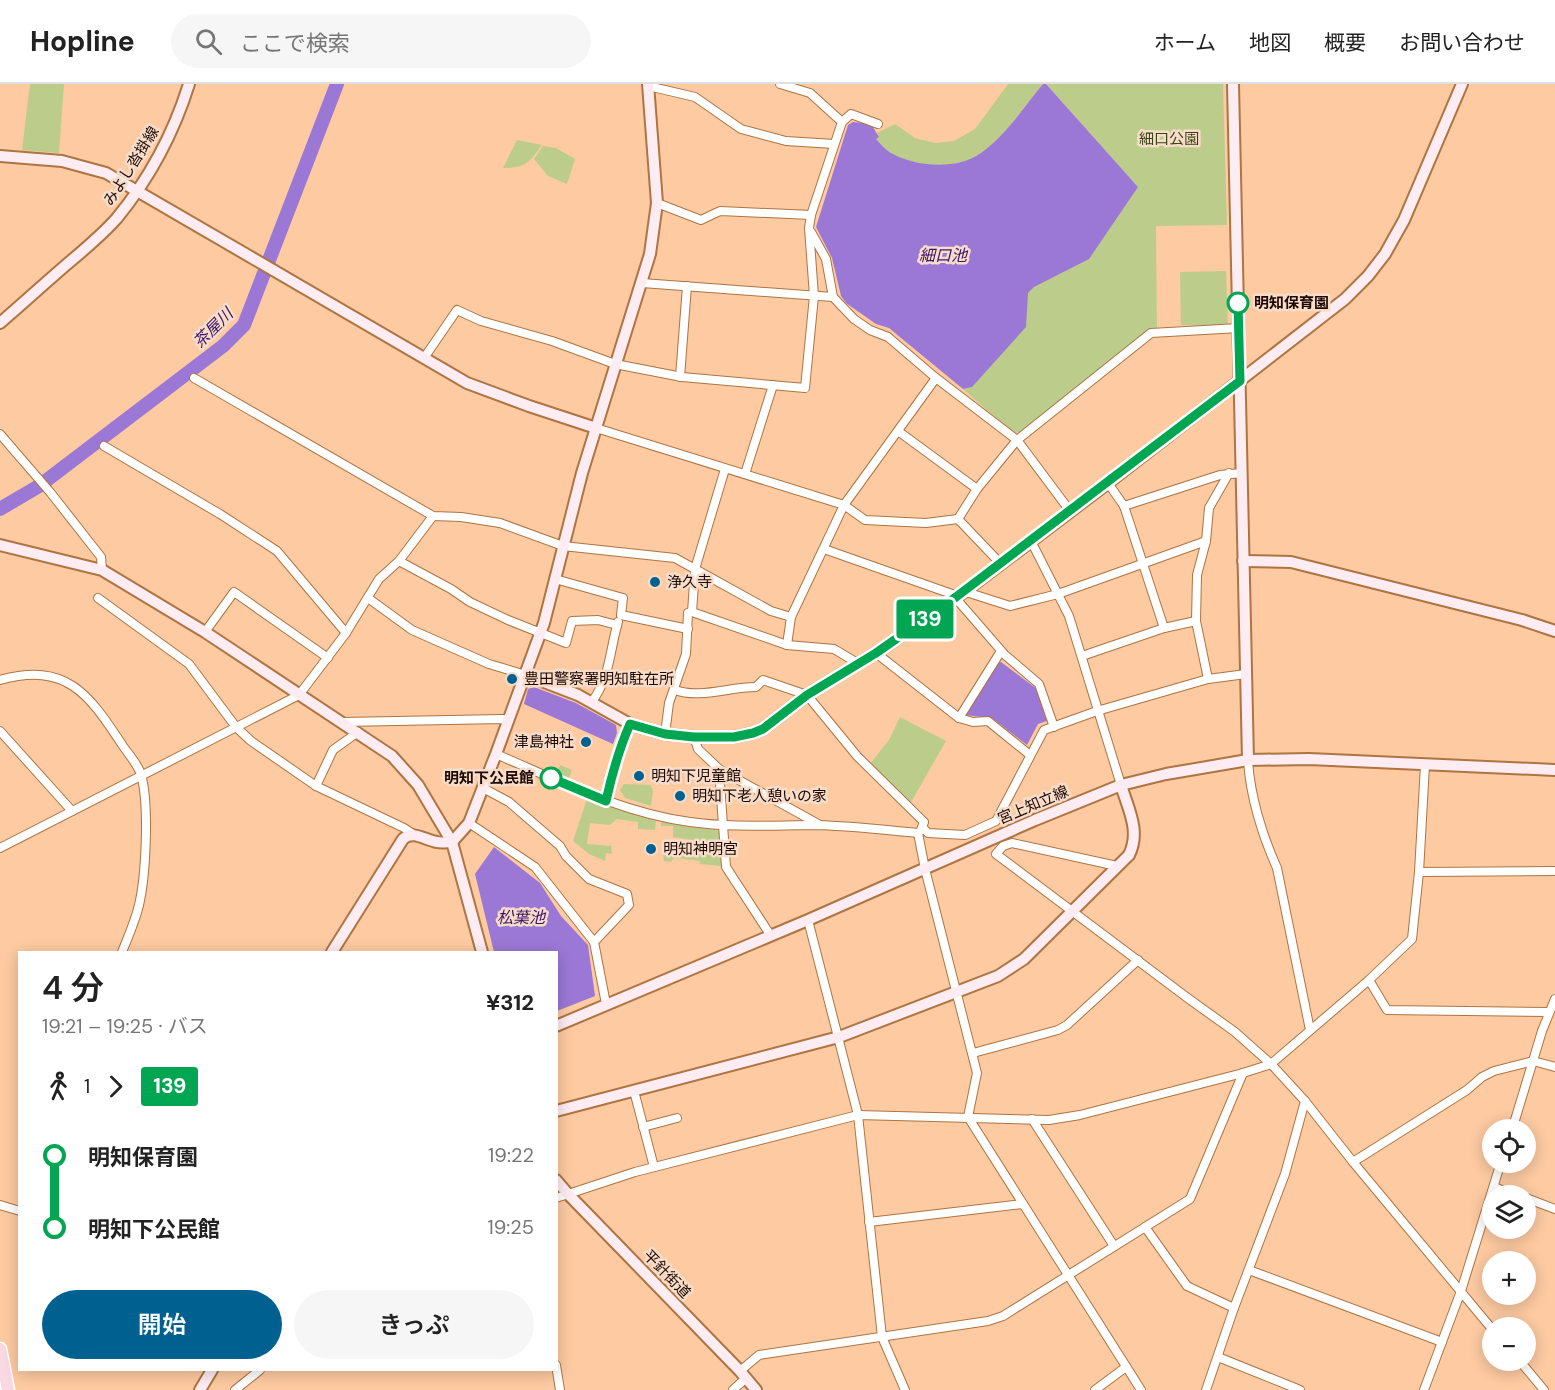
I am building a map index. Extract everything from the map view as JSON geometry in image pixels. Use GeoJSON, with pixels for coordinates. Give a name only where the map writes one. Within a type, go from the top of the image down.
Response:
{"type":"FeatureCollection","features":[{"type":"Feature","properties":{"kind":"main road"},"geometry":{"type":"LineString","coordinates":[[0,1349],[8,1390]]}},
{"type":"Feature","properties":{"kind":"street","name":"みよし沓掛線"},"geometry":{"type":"LineString","coordinates":[[0,322],[102,234],[137,190],[177,119],[189,84]]}},
{"type":"Feature","properties":{"kind":"street"},"geometry":{"type":"LineString","coordinates":[[780,84],[795,86],[814,96],[842,122]]}},
{"type":"Feature","properties":{"kind":"street"},"geometry":{"type":"LineString","coordinates":[[813,84],[814,96]]}},
{"type":"Feature","properties":{"kind":"street"},"geometry":{"type":"LineString","coordinates":[[1233,84],[1248,760],[1268,848],[1276,868],[1310,1030]]}},
{"type":"Feature","properties":{"kind":"street"},"geometry":{"type":"LineString","coordinates":[[368,598],[412,630],[489,664],[526,675],[592,702],[630,724],[665,734],[694,737],[734,737],[753,733],[774,721],[807,695],[876,653],[959,594],[1108,483],[1345,299],[1368,276],[1385,254],[1404,220],[1462,84]]}},
{"type":"Feature","properties":{"kind":"street"},"geometry":{"type":"LineString","coordinates":[[98,598],[189,664],[236,727],[251,741],[316,786],[412,834],[436,842],[452,842],[469,823],[541,633],[596,428],[650,254],[657,203],[648,85],[695,98],[741,129],[786,141],[834,144]]}},
{"type":"Feature","properties":{"kind":"street"},"geometry":{"type":"LineString","coordinates":[[424,358],[457,310],[481,321],[552,341],[615,364],[680,377],[805,388],[814,296],[809,228],[811,215],[842,122],[851,114],[878,124]]}},
{"type":"Feature","properties":{"kind":"street"},"geometry":{"type":"LineString","coordinates":[[0,156],[76,164],[106,173],[467,383],[596,428],[844,505],[865,520],[926,523],[958,519]]}},
{"type":"Feature","properties":{"kind":"street"},"geometry":{"type":"LineString","coordinates":[[657,203],[701,220],[720,211],[811,215]]}},
{"type":"Feature","properties":{"kind":"street"},"geometry":{"type":"LineString","coordinates":[[809,228],[826,259],[833,297],[854,319],[888,338],[1017,440],[1070,511]]}},
{"type":"Feature","properties":{"kind":"street"},"geometry":{"type":"LineString","coordinates":[[642,283],[833,297]]}},
{"type":"Feature","properties":{"kind":"street"},"geometry":{"type":"LineString","coordinates":[[680,377],[687,286]]}},
{"type":"Feature","properties":{"kind":"street"},"geometry":{"type":"LineString","coordinates":[[958,519],[977,489],[1017,440],[1152,333],[1239,328]]}},
{"type":"Feature","properties":{"kind":"street"},"geometry":{"type":"LineString","coordinates":[[194,378],[433,516],[461,517],[500,523],[563,546],[675,558],[771,611],[790,617]]}},
{"type":"Feature","properties":{"kind":"street"},"geometry":{"type":"LineString","coordinates":[[787,645],[790,617],[844,505],[936,378]]}},
{"type":"Feature","properties":{"kind":"street"},"geometry":{"type":"LineString","coordinates":[[745,474],[773,385]]}},
{"type":"Feature","properties":{"kind":"street"},"geometry":{"type":"LineString","coordinates":[[898,431],[977,489]]}},
{"type":"Feature","properties":{"kind":"street"},"geometry":{"type":"LineString","coordinates":[[0,434],[50,492],[101,557],[102,570]]}},
{"type":"Feature","properties":{"kind":"street"},"geometry":{"type":"LineString","coordinates":[[104,446],[220,514],[277,551],[346,633]]}},
{"type":"Feature","properties":{"kind":"street"},"geometry":{"type":"LineString","coordinates":[[692,612],[695,569],[725,469]]}},
{"type":"Feature","properties":{"kind":"street"},"geometry":{"type":"LineString","coordinates":[[1124,506],[1228,473],[1242,473]]}},
{"type":"Feature","properties":{"kind":"street"},"geometry":{"type":"LineString","coordinates":[[1208,679],[1196,621],[1197,575],[1206,541],[1209,507],[1228,473]]}},
{"type":"Feature","properties":{"kind":"street"},"geometry":{"type":"LineString","coordinates":[[1108,483],[1124,506],[1164,628]]}},
{"type":"Feature","properties":{"kind":"street"},"geometry":{"type":"LineString","coordinates":[[0,848],[299,695],[346,633],[379,579],[399,561],[433,516]]}},
{"type":"Feature","properties":{"kind":"street"},"geometry":{"type":"LineString","coordinates":[[958,519],[1000,562]]}},
{"type":"Feature","properties":{"kind":"street"},"geometry":{"type":"LineString","coordinates":[[558,1110],[839,1037],[998,976],[1024,959],[1129,855],[1135,840],[1134,827],[1082,656],[1069,616],[1031,541]]}},
{"type":"Feature","properties":{"kind":"street"},"geometry":{"type":"LineString","coordinates":[[824,549],[952,594],[1010,606],[1058,594],[1206,541]]}},
{"type":"Feature","properties":{"kind":"street"},"geometry":{"type":"LineString","coordinates":[[0,545],[102,570],[205,632],[392,756],[418,785],[452,842],[482,951]]}},
{"type":"Feature","properties":{"kind":"street"},"geometry":{"type":"LineString","coordinates":[[399,561],[452,589],[470,602],[567,643],[572,621],[598,620],[617,625]]}},
{"type":"Feature","properties":{"kind":"street"},"geometry":{"type":"LineString","coordinates":[[1243,561],[1291,562],[1521,620],[1555,631]]}},
{"type":"Feature","properties":{"kind":"street"},"geometry":{"type":"LineString","coordinates":[[555,579],[623,598],[608,672],[592,702]]}},
{"type":"Feature","properties":{"kind":"street"},"geometry":{"type":"LineString","coordinates":[[205,632],[234,592],[328,658]]}},
{"type":"Feature","properties":{"kind":"street"},"geometry":{"type":"LineString","coordinates":[[959,594],[1001,651],[1039,684],[1054,727]]}},
{"type":"Feature","properties":{"kind":"street"},"geometry":{"type":"LineString","coordinates":[[665,734],[669,703],[686,654],[688,613],[692,612]]}},
{"type":"Feature","properties":{"kind":"street"},"geometry":{"type":"LineString","coordinates":[[692,612],[787,645],[834,649],[859,664]]}},
{"type":"Feature","properties":{"kind":"street"},"geometry":{"type":"LineString","coordinates":[[621,615],[688,629]]}},
{"type":"Feature","properties":{"kind":"street"},"geometry":{"type":"LineString","coordinates":[[1082,656],[1164,628],[1196,621]]}},
{"type":"Feature","properties":{"kind":"street"},"geometry":{"type":"LineString","coordinates":[[959,718],[1001,651]]}},
{"type":"Feature","properties":{"kind":"street"},"geometry":{"type":"LineString","coordinates":[[876,653],[959,718],[973,722],[988,721],[1030,755]]}},
{"type":"Feature","properties":{"kind":"street"},"geometry":{"type":"LineString","coordinates":[[496,754],[606,801],[644,813],[688,822],[724,826],[821,825],[965,835],[996,821],[1044,730],[1097,711],[1208,679],[1246,674]]}},
{"type":"Feature","properties":{"kind":"street"},"geometry":{"type":"LineString","coordinates":[[0,680],[16,676],[38,675],[64,680],[80,690],[98,707],[142,775],[146,819],[142,892],[136,916],[122,951]]}},
{"type":"Feature","properties":{"kind":"street"},"geometry":{"type":"LineString","coordinates":[[675,690],[687,694],[756,687],[763,680],[807,695],[857,756],[924,822],[920,831],[925,869],[977,1073],[968,1117],[1141,1390]]}},
{"type":"Feature","properties":{"kind":"street"},"geometry":{"type":"LineString","coordinates":[[343,722],[508,720]]}},
{"type":"Feature","properties":{"kind":"street"},"geometry":{"type":"LineString","coordinates":[[606,801],[613,767],[630,724]]}},
{"type":"Feature","properties":{"kind":"street"},"geometry":{"type":"LineString","coordinates":[[0,731],[72,811]]}},
{"type":"Feature","properties":{"kind":"street"},"geometry":{"type":"LineString","coordinates":[[316,786],[333,750],[358,732]]}},
{"type":"Feature","properties":{"kind":"street"},"geometry":{"type":"LineString","coordinates":[[694,737],[698,749],[719,769],[821,825]]}},
{"type":"Feature","properties":{"kind":"street","name":"宮上知立線"},"geometry":{"type":"LineString","coordinates":[[558,1025],[1121,785],[1166,774],[1248,760],[1309,759],[1555,770]]}},
{"type":"Feature","properties":{"kind":"street"},"geometry":{"type":"LineString","coordinates":[[558,1197],[654,1167],[858,1115],[1049,1120],[1080,1115],[1271,1064],[1369,980],[1412,939],[1419,872],[1425,765]]}},
{"type":"Feature","properties":{"kind":"street"},"geometry":{"type":"LineString","coordinates":[[719,769],[726,867],[771,936]]}},
{"type":"Feature","properties":{"kind":"street"},"geometry":{"type":"LineString","coordinates":[[483,788],[509,802],[552,838],[581,873],[589,879],[627,894],[629,905],[594,942]]}},
{"type":"Feature","properties":{"kind":"street"},"geometry":{"type":"LineString","coordinates":[[469,823],[535,867],[594,942],[606,1004]]}},
{"type":"Feature","properties":{"kind":"street"},"geometry":{"type":"LineString","coordinates":[[333,951],[403,839],[412,834]]}},
{"type":"Feature","properties":{"kind":"street"},"geometry":{"type":"LineString","coordinates":[[1117,866],[1012,843],[1003,846],[996,854],[1221,1021],[1271,1064],[1305,1101],[1482,1317]]}},
{"type":"Feature","properties":{"kind":"street"},"geometry":{"type":"LineString","coordinates":[[1419,872],[1555,872]]}},
{"type":"Feature","properties":{"kind":"street"},"geometry":{"type":"LineString","coordinates":[[808,920],[858,1115],[882,1337],[905,1390]]}},
{"type":"Feature","properties":{"kind":"street"},"geometry":{"type":"LineString","coordinates":[[973,1053],[1058,1030],[1067,1025],[1138,960]]}},
{"type":"Feature","properties":{"kind":"street"},"geometry":{"type":"LineString","coordinates":[[1369,980],[1387,1010],[1549,1012]]}},
{"type":"Feature","properties":{"kind":"street"},"geometry":{"type":"LineString","coordinates":[[1515,1119],[1555,999]]}},
{"type":"Feature","properties":{"kind":"street"},"geometry":{"type":"LineString","coordinates":[[1353,1162],[1494,1071],[1533,1061],[1555,1067]]}},
{"type":"Feature","properties":{"kind":"street"},"geometry":{"type":"LineString","coordinates":[[733,1390],[759,1355],[988,1321],[1003,1316],[1190,1199],[1243,1073]]}},
{"type":"Feature","properties":{"kind":"street"},"geometry":{"type":"LineString","coordinates":[[634,1091],[654,1167]]}},
{"type":"Feature","properties":{"kind":"street"},"geometry":{"type":"LineString","coordinates":[[1206,1390],[1234,1308],[1285,1174],[1305,1101]]}},
{"type":"Feature","properties":{"kind":"street"},"geometry":{"type":"LineString","coordinates":[[643,1126],[676,1118]]}},
{"type":"Feature","properties":{"kind":"street"},"geometry":{"type":"LineString","coordinates":[[1032,1119],[1114,1246]]}},
{"type":"Feature","properties":{"kind":"street","name":"平針街道"},"geometry":{"type":"LineString","coordinates":[[558,1182],[756,1390]]}},
{"type":"Feature","properties":{"kind":"street"},"geometry":{"type":"LineString","coordinates":[[1536,1202],[1555,1209]]}},
{"type":"Feature","properties":{"kind":"street"},"geometry":{"type":"LineString","coordinates":[[868,1222],[1023,1204]]}},
{"type":"Feature","properties":{"kind":"street"},"geometry":{"type":"LineString","coordinates":[[0,1205],[18,1210]]}},
{"type":"Feature","properties":{"kind":"street"},"geometry":{"type":"LineString","coordinates":[[1424,1390],[1461,1291],[1482,1225]]}},
{"type":"Feature","properties":{"kind":"street"},"geometry":{"type":"LineString","coordinates":[[1145,1227],[1186,1286],[1234,1308]]}},
{"type":"Feature","properties":{"kind":"street"},"geometry":{"type":"LineString","coordinates":[[1249,1270],[1442,1342]]}},
{"type":"Feature","properties":{"kind":"street"},"geometry":{"type":"LineString","coordinates":[[1218,1357],[1300,1390]]}},
{"type":"Feature","properties":{"kind":"street"},"geometry":{"type":"LineString","coordinates":[[1095,1390],[1126,1367]]}},
{"type":"Feature","properties":{"kind":"street"},"geometry":{"type":"LineString","coordinates":[[200,1390],[211,1371]]}},
{"type":"Feature","properties":{"kind":"street"},"geometry":{"type":"LineString","coordinates":[[235,1390],[259,1371]]}},
{"type":"Feature","properties":{"kind":"street"},"geometry":{"type":"LineString","coordinates":[[557,1371],[560,1390]]}},
{"type":"Feature","properties":{"kind":"street"},"geometry":{"type":"LineString","coordinates":[[1528,1371],[1544,1390]]}},
{"type":"Feature","properties":{"kind":"green space"},"geometry":{"type":"Polygon","coordinates":[[[30,84],[64,84],[59,153],[22,150],[30,84]]]}},
{"type":"Feature","properties":{"kind":"green space"},"geometry":{"type":"Polygon","coordinates":[[[1008,84],[1043,84],[999,138],[972,158],[937,165],[913,162],[890,153],[875,138],[879,137],[877,133],[895,124],[915,138],[935,143],[954,141],[975,129],[1008,84]]]}},
{"type":"Feature","properties":{"kind":"green space","name":"細口公園"},"geometry":{"type":"Polygon","coordinates":[[[1046,84],[1223,84],[1227,225],[1156,226],[1157,330],[1151,331],[1020,432],[1013,433],[963,389],[972,387],[1026,301],[1028,293],[1138,187],[1046,84]]]}},
{"type":"Feature","properties":{"kind":"green space"},"geometry":{"type":"Polygon","coordinates":[[[517,140],[542,145],[527,163],[517,167],[503,168],[517,140]]]}},
{"type":"Feature","properties":{"kind":"green space"},"geometry":{"type":"Polygon","coordinates":[[[543,146],[556,148],[575,159],[567,184],[548,176],[534,159],[543,146]]]}},
{"type":"Feature","properties":{"kind":"green space"},"geometry":{"type":"Polygon","coordinates":[[[1226,271],[1228,326],[1181,325],[1180,272],[1226,271]]]}},
{"type":"Feature","properties":{"kind":"green space"},"geometry":{"type":"Polygon","coordinates":[[[900,717],[946,741],[910,804],[870,764],[889,740],[900,717]]]}},
{"type":"Feature","properties":{"kind":"green space"},"geometry":{"type":"Polygon","coordinates":[[[560,765],[572,770],[568,780],[555,775],[560,765]]]}},
{"type":"Feature","properties":{"kind":"green space"},"geometry":{"type":"Polygon","coordinates":[[[624,784],[651,785],[653,791],[651,806],[625,798],[620,790],[624,784]]]}},
{"type":"Feature","properties":{"kind":"green space"},"geometry":{"type":"Polygon","coordinates":[[[587,799],[656,821],[655,830],[638,829],[638,822],[617,819],[610,825],[590,823],[587,844],[611,846],[612,854],[606,853],[605,861],[589,854],[573,841],[587,799]]]}},
{"type":"Feature","properties":{"kind":"green space"},"geometry":{"type":"Polygon","coordinates":[[[661,822],[721,831],[720,844],[673,837],[673,826],[661,826],[661,822]]]}},
{"type":"Feature","properties":{"kind":"green space"},"geometry":{"type":"Polygon","coordinates":[[[662,844],[721,850],[721,866],[674,858],[671,862],[664,861],[662,844]]]}},
{"type":"Feature","properties":{"kind":"water","name":"細口池"},"geometry":{"type":"Polygon","coordinates":[[[1043,84],[1046,84],[1138,187],[1089,259],[1034,287],[1028,293],[1026,327],[972,387],[963,389],[889,328],[876,324],[846,303],[841,296],[832,258],[816,227],[848,125],[853,122],[871,124],[879,137],[876,139],[888,151],[914,162],[937,165],[961,162],[981,153],[999,138],[1043,84]]]}},
{"type":"Feature","properties":{"kind":"water"},"geometry":{"type":"Polygon","coordinates":[[[1001,662],[1037,689],[1047,721],[1038,724],[1027,745],[992,718],[964,715],[997,664],[1001,662]]]}},
{"type":"Feature","properties":{"kind":"water"},"geometry":{"type":"Polygon","coordinates":[[[534,687],[576,703],[616,725],[617,733],[613,744],[524,704],[528,689],[534,687]]]}},
{"type":"Feature","properties":{"kind":"water","name":"松葉池"},"geometry":{"type":"Polygon","coordinates":[[[494,847],[540,883],[561,916],[588,945],[595,996],[558,1011],[558,951],[494,951],[475,874],[494,847]]]}},
{"type":"Feature","properties":{"kind":"waterway","name":"茶屋川"},"geometry":{"type":"LineString","coordinates":[[0,509],[39,486],[223,346],[244,325],[337,84]]}},
{"type":"Feature","properties":{"kind":"bus line","name":"139"},"geometry":{"type":"LineString","coordinates":[[551,778],[606,801],[613,767],[630,724],[665,734],[694,737],[734,737],[753,733],[763,729],[807,695],[876,653],[1031,541],[1240,381],[1238,303]]}},
{"type":"Feature","properties":{"kind":"place","name":"明知保育園"},"geometry":{"type":"Point","coordinates":[1238,303]}},
{"type":"Feature","properties":{"kind":"place","name":"浄久寺"},"geometry":{"type":"Point","coordinates":[655,582]}},
{"type":"Feature","properties":{"kind":"place","name":"豊田警察署明知駐在所"},"geometry":{"type":"Point","coordinates":[512,679]}},
{"type":"Feature","properties":{"kind":"place","name":"津島神社"},"geometry":{"type":"Point","coordinates":[586,742]}},
{"type":"Feature","properties":{"kind":"place","name":"明知下児童館"},"geometry":{"type":"Point","coordinates":[639,776]}},
{"type":"Feature","properties":{"kind":"place","name":"明知下公民館"},"geometry":{"type":"Point","coordinates":[551,778]}},
{"type":"Feature","properties":{"kind":"place","name":"明知下老人憩いの家"},"geometry":{"type":"Point","coordinates":[680,796]}},
{"type":"Feature","properties":{"kind":"place","name":"明知神明宮"},"geometry":{"type":"Point","coordinates":[651,849]}}]}
